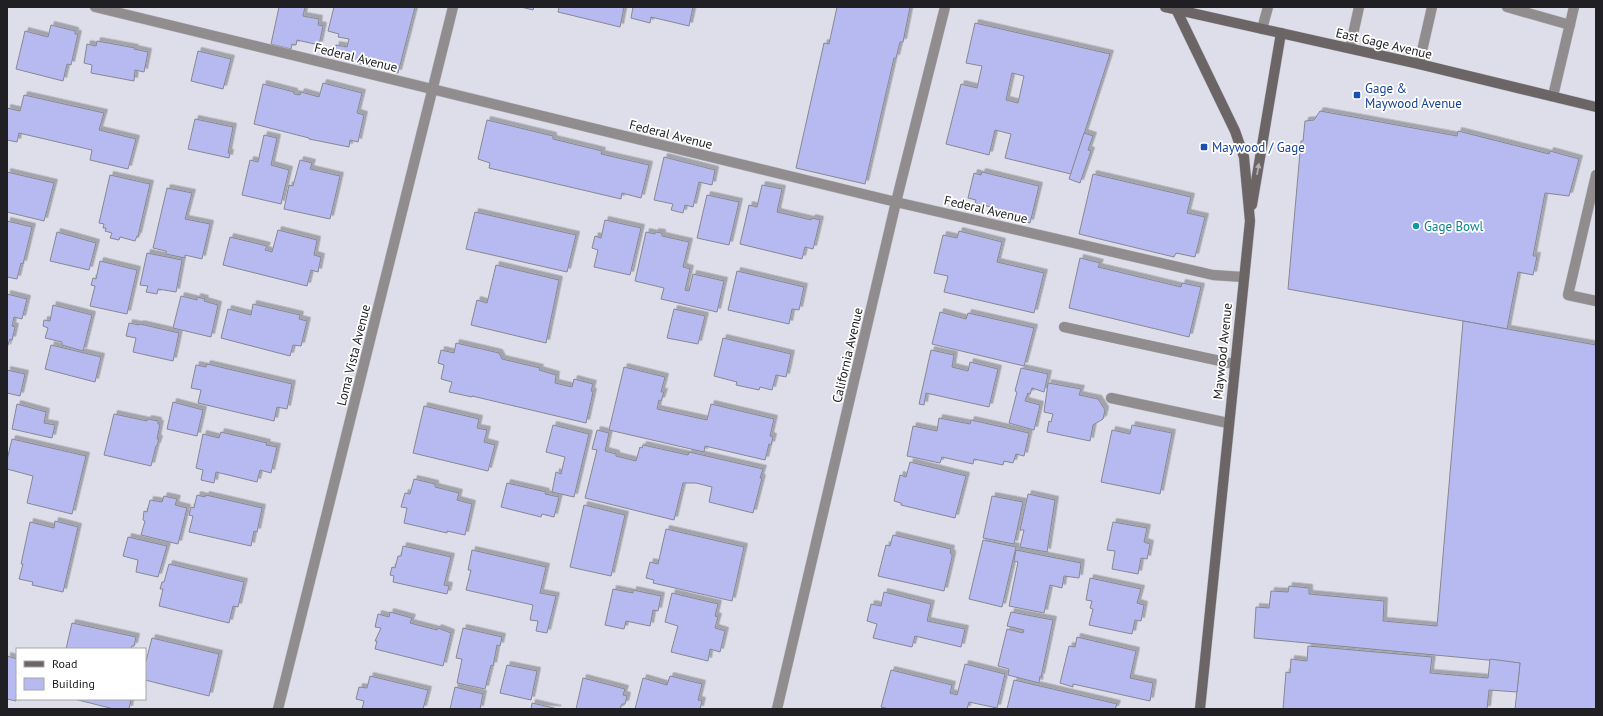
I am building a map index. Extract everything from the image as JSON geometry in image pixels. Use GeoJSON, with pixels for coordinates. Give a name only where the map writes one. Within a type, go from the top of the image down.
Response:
{"type":"FeatureCollection","features":[{"type":"Feature","properties":{"kind":"street","name":"Federal Avenue"},"geometry":{"type":"LineString","coordinates":[[95,7],[896,202],[1213,275],[1243,277]]}},
{"type":"Feature","properties":{"kind":"street","name":"Loma Vista Avenue"},"geometry":{"type":"LineString","coordinates":[[278,709],[453,7]]}},
{"type":"Feature","properties":{"kind":"street","name":"California Avenue"},"geometry":{"type":"LineString","coordinates":[[777,709],[896,202],[945,7]]}},
{"type":"Feature","properties":{"kind":"street","name":"East Gage Avenue"},"geometry":{"type":"LineString","coordinates":[[1165,7],[1175,8],[1419,64],[1596,107]]}},
{"type":"Feature","properties":{"kind":"street"},"geometry":{"type":"LineString","coordinates":[[1262,29],[1268,7]]}},
{"type":"Feature","properties":{"kind":"street"},"geometry":{"type":"LineString","coordinates":[[1350,48],[1359,7]]}},
{"type":"Feature","properties":{"kind":"street"},"geometry":{"type":"LineString","coordinates":[[1419,64],[1432,7]]}},
{"type":"Feature","properties":{"kind":"street"},"geometry":{"type":"LineString","coordinates":[[1507,7],[1526,9],[1570,25]]}},
{"type":"Feature","properties":{"kind":"street"},"geometry":{"type":"LineString","coordinates":[[1553,96],[1574,7]]}},
{"type":"Feature","properties":{"kind":"street","name":"Maywood Avenue"},"geometry":{"type":"LineString","coordinates":[[1175,8],[1235,132],[1244,157],[1250,221],[1234,364],[1200,709]]}},
{"type":"Feature","properties":{"kind":"street"},"geometry":{"type":"LineString","coordinates":[[1250,221],[1281,33]]}},
{"type":"Feature","properties":{"kind":"street"},"geometry":{"type":"LineString","coordinates":[[1596,175],[1593,205],[1568,295],[1596,301]]}},
{"type":"Feature","properties":{"kind":"street"},"geometry":{"type":"LineString","coordinates":[[1064,327],[1234,364]]}},
{"type":"Feature","properties":{"kind":"street"},"geometry":{"type":"LineString","coordinates":[[1111,398],[1228,423]]}},
{"type":"Feature","properties":{"kind":"building"},"geometry":{"type":"Polygon","coordinates":[[[279,7],[305,7],[303,16],[319,19],[318,25],[323,26],[319,45],[297,40],[296,45],[292,44],[291,49],[271,44],[279,7]]]}},
{"type":"Feature","properties":{"kind":"building"},"geometry":{"type":"Polygon","coordinates":[[[334,7],[415,7],[398,73],[344,60],[344,58],[334,56],[336,45],[347,47],[349,39],[338,37],[339,34],[328,31],[334,7]]]}},
{"type":"Feature","properties":{"kind":"building"},"geometry":{"type":"Polygon","coordinates":[[[521,7],[534,7],[533,10],[521,7]]]}},
{"type":"Feature","properties":{"kind":"building"},"geometry":{"type":"Polygon","coordinates":[[[559,7],[624,7],[620,27],[558,12],[559,7]]]}},
{"type":"Feature","properties":{"kind":"building"},"geometry":{"type":"Polygon","coordinates":[[[633,7],[693,7],[689,26],[651,17],[650,23],[631,18],[633,7]]]}},
{"type":"Feature","properties":{"kind":"building"},"geometry":{"type":"Polygon","coordinates":[[[837,7],[910,7],[903,42],[900,42],[896,58],[894,58],[865,184],[796,168],[824,43],[829,44],[837,7]]]}},
{"type":"Feature","properties":{"kind":"building"},"geometry":{"type":"Polygon","coordinates":[[[975,23],[1110,54],[1071,174],[1005,158],[1011,134],[995,130],[989,155],[946,144],[961,84],[977,88],[982,66],[966,63],[975,23]],[[1012,73],[1006,100],[1018,103],[1024,76],[1012,73]]]}},
{"type":"Feature","properties":{"kind":"building"},"geometry":{"type":"Polygon","coordinates":[[[51,25],[75,31],[75,34],[78,34],[71,65],[67,64],[63,81],[16,69],[25,31],[48,37],[51,25]]]}},
{"type":"Feature","properties":{"kind":"building"},"geometry":{"type":"Polygon","coordinates":[[[97,41],[148,52],[144,72],[135,70],[134,81],[91,73],[92,65],[84,63],[87,44],[96,46],[97,41]]]}},
{"type":"Feature","properties":{"kind":"building"},"geometry":{"type":"Polygon","coordinates":[[[198,51],[231,59],[223,89],[191,81],[198,51]]]}},
{"type":"Feature","properties":{"kind":"building"},"geometry":{"type":"Polygon","coordinates":[[[323,83],[362,93],[357,113],[364,115],[358,142],[350,140],[349,147],[309,139],[254,124],[263,84],[294,92],[294,94],[300,95],[301,92],[319,97],[323,83]]]}},
{"type":"Feature","properties":{"kind":"building"},"geometry":{"type":"Polygon","coordinates":[[[24,95],[104,113],[99,130],[136,139],[128,169],[90,160],[92,150],[19,133],[17,142],[7,140],[7,108],[20,111],[24,95]]]}},
{"type":"Feature","properties":{"kind":"building","name":"Gage Bowl"},"geometry":{"type":"Polygon","coordinates":[[[1320,111],[1457,136],[1458,131],[1549,154],[1550,151],[1579,159],[1569,196],[1545,193],[1533,256],[1537,256],[1533,275],[1518,272],[1507,329],[1288,289],[1301,141],[1303,141],[1305,121],[1314,120],[1320,111]]]}},
{"type":"Feature","properties":{"kind":"building"},"geometry":{"type":"Polygon","coordinates":[[[195,119],[233,127],[228,153],[230,153],[229,158],[188,149],[195,119]]]}},
{"type":"Feature","properties":{"kind":"building"},"geometry":{"type":"Polygon","coordinates":[[[487,120],[553,136],[553,139],[602,151],[601,154],[649,165],[641,198],[622,193],[621,199],[489,168],[490,163],[478,159],[487,120]]]}},
{"type":"Feature","properties":{"kind":"building"},"geometry":{"type":"Polygon","coordinates":[[[1084,133],[1093,136],[1088,150],[1091,151],[1080,183],[1069,179],[1084,133]]]}},
{"type":"Feature","properties":{"kind":"building"},"geometry":{"type":"Polygon","coordinates":[[[264,135],[277,138],[271,165],[289,170],[281,204],[242,195],[250,160],[258,162],[264,135]]]}},
{"type":"Feature","properties":{"kind":"building"},"geometry":{"type":"Polygon","coordinates":[[[664,157],[715,170],[712,185],[699,182],[693,207],[685,205],[683,213],[671,210],[673,204],[654,200],[664,157]]]}},
{"type":"Feature","properties":{"kind":"building"},"geometry":{"type":"Polygon","coordinates":[[[300,160],[312,163],[310,169],[340,176],[330,219],[284,209],[289,185],[293,186],[300,160]]]}},
{"type":"Feature","properties":{"kind":"building"},"geometry":{"type":"Polygon","coordinates":[[[7,172],[54,183],[44,221],[7,212],[7,172]]]}},
{"type":"Feature","properties":{"kind":"building"},"geometry":{"type":"Polygon","coordinates":[[[982,172],[1039,186],[1030,223],[989,213],[991,207],[975,203],[976,200],[968,198],[974,173],[981,175],[982,172]]]}},
{"type":"Feature","properties":{"kind":"building"},"geometry":{"type":"Polygon","coordinates":[[[1093,174],[1191,197],[1187,213],[1205,217],[1195,257],[1176,253],[1174,257],[1079,234],[1093,174]]]}},
{"type":"Feature","properties":{"kind":"building"},"geometry":{"type":"Polygon","coordinates":[[[110,175],[150,184],[138,236],[135,241],[120,237],[119,240],[110,238],[112,233],[105,231],[106,228],[103,228],[104,224],[99,223],[110,175]]]}},
{"type":"Feature","properties":{"kind":"building"},"geometry":{"type":"Polygon","coordinates":[[[762,185],[782,189],[777,212],[811,220],[812,218],[820,220],[813,249],[805,247],[802,259],[740,244],[749,205],[757,207],[762,185]]]}},
{"type":"Feature","properties":{"kind":"building"},"geometry":{"type":"Polygon","coordinates":[[[167,188],[192,193],[185,219],[210,224],[202,259],[185,255],[185,258],[166,254],[166,251],[153,248],[167,188]]]}},
{"type":"Feature","properties":{"kind":"building"},"geometry":{"type":"Polygon","coordinates":[[[707,195],[739,202],[729,245],[697,238],[707,195]]]}},
{"type":"Feature","properties":{"kind":"building"},"geometry":{"type":"Polygon","coordinates":[[[475,212],[576,235],[567,272],[466,249],[475,212]]]}},
{"type":"Feature","properties":{"kind":"building"},"geometry":{"type":"Polygon","coordinates":[[[605,220],[641,228],[630,275],[594,267],[598,250],[592,248],[595,236],[601,238],[605,220]]]}},
{"type":"Feature","properties":{"kind":"building"},"geometry":{"type":"Polygon","coordinates":[[[7,221],[32,227],[23,264],[21,263],[17,279],[7,277],[7,221]]]}},
{"type":"Feature","properties":{"kind":"building"},"geometry":{"type":"Polygon","coordinates":[[[278,230],[317,240],[314,255],[321,257],[318,272],[311,270],[307,286],[223,265],[230,237],[267,246],[265,250],[272,252],[278,230]]]}},
{"type":"Feature","properties":{"kind":"building"},"geometry":{"type":"Polygon","coordinates":[[[959,231],[1002,242],[997,262],[1044,273],[1034,313],[944,292],[948,276],[934,273],[943,235],[957,238],[959,231]]]}},
{"type":"Feature","properties":{"kind":"building"},"geometry":{"type":"Polygon","coordinates":[[[57,232],[96,243],[89,270],[50,261],[57,232]]]}},
{"type":"Feature","properties":{"kind":"building"},"geometry":{"type":"Polygon","coordinates":[[[646,232],[655,234],[655,232],[662,233],[662,236],[689,242],[683,267],[690,269],[685,290],[689,291],[693,274],[724,281],[717,312],[661,299],[664,288],[635,281],[646,232]]]}},
{"type":"Feature","properties":{"kind":"building"},"geometry":{"type":"Polygon","coordinates":[[[147,253],[182,260],[176,292],[158,289],[157,294],[146,292],[148,286],[140,285],[147,253]]]}},
{"type":"Feature","properties":{"kind":"building"},"geometry":{"type":"Polygon","coordinates":[[[1080,258],[1100,263],[1098,267],[1181,287],[1182,283],[1201,287],[1189,337],[1069,308],[1080,258]]]}},
{"type":"Feature","properties":{"kind":"building"},"geometry":{"type":"Polygon","coordinates":[[[100,261],[137,270],[127,314],[90,306],[95,286],[91,285],[93,278],[96,279],[100,261]]]}},
{"type":"Feature","properties":{"kind":"building"},"geometry":{"type":"Polygon","coordinates":[[[496,265],[559,280],[546,343],[471,325],[477,300],[487,303],[496,265]]]}},
{"type":"Feature","properties":{"kind":"building"},"geometry":{"type":"Polygon","coordinates":[[[737,271],[804,287],[799,310],[792,309],[789,324],[728,310],[737,271]]]}},
{"type":"Feature","properties":{"kind":"building"},"geometry":{"type":"Polygon","coordinates":[[[7,294],[27,299],[22,319],[14,317],[12,326],[15,327],[12,340],[10,339],[7,348],[7,294]]]}},
{"type":"Feature","properties":{"kind":"building"},"geometry":{"type":"Polygon","coordinates":[[[181,296],[197,300],[197,297],[205,299],[204,301],[218,305],[211,337],[173,328],[181,296]]]}},
{"type":"Feature","properties":{"kind":"building"},"geometry":{"type":"Polygon","coordinates":[[[253,304],[300,315],[299,319],[307,321],[301,346],[293,345],[290,356],[221,338],[228,309],[251,315],[253,304]]]}},
{"type":"Feature","properties":{"kind":"building"},"geometry":{"type":"Polygon","coordinates":[[[53,305],[92,315],[83,351],[62,345],[62,342],[45,338],[48,328],[43,326],[44,320],[50,321],[53,305]]]}},
{"type":"Feature","properties":{"kind":"building"},"geometry":{"type":"Polygon","coordinates":[[[674,309],[705,316],[698,344],[667,338],[674,309]]]}},
{"type":"Feature","properties":{"kind":"building"},"geometry":{"type":"Polygon","coordinates":[[[940,312],[966,319],[968,313],[1034,328],[1024,366],[932,344],[940,312]]]}},
{"type":"Feature","properties":{"kind":"building"},"geometry":{"type":"Polygon","coordinates":[[[1463,321],[1596,345],[1596,709],[1515,709],[1520,663],[1254,638],[1256,607],[1269,608],[1271,591],[1288,592],[1289,586],[1309,588],[1309,594],[1384,601],[1383,621],[1437,626],[1463,321]]]}},
{"type":"Feature","properties":{"kind":"building"},"geometry":{"type":"Polygon","coordinates":[[[129,323],[179,333],[173,361],[133,352],[136,338],[126,336],[129,323]]]}},
{"type":"Feature","properties":{"kind":"building"},"geometry":{"type":"Polygon","coordinates":[[[723,338],[791,354],[786,377],[776,375],[772,390],[760,387],[759,390],[736,385],[737,382],[714,376],[723,338]]]}},
{"type":"Feature","properties":{"kind":"building"},"geometry":{"type":"Polygon","coordinates":[[[456,343],[499,353],[502,359],[540,368],[539,370],[556,375],[555,383],[572,387],[574,379],[593,384],[591,391],[593,392],[586,423],[449,392],[452,382],[441,379],[444,365],[438,363],[441,350],[454,353],[456,343]]]}},
{"type":"Feature","properties":{"kind":"building"},"geometry":{"type":"Polygon","coordinates":[[[51,345],[101,357],[95,382],[45,369],[51,345]]]}},
{"type":"Feature","properties":{"kind":"building"},"geometry":{"type":"Polygon","coordinates":[[[931,350],[954,355],[952,367],[968,371],[970,362],[998,369],[989,407],[926,393],[924,405],[919,404],[931,350]]]}},
{"type":"Feature","properties":{"kind":"building"},"geometry":{"type":"Polygon","coordinates":[[[207,364],[292,384],[287,409],[277,407],[274,421],[198,403],[201,390],[191,388],[196,365],[206,367],[207,364]]]}},
{"type":"Feature","properties":{"kind":"building"},"geometry":{"type":"Polygon","coordinates":[[[624,367],[665,377],[661,392],[664,392],[661,401],[659,400],[657,409],[707,420],[711,404],[774,419],[770,436],[773,437],[771,445],[769,444],[765,460],[705,446],[704,452],[609,430],[624,367]]]}},
{"type":"Feature","properties":{"kind":"building"},"geometry":{"type":"Polygon","coordinates":[[[1021,368],[1048,374],[1044,392],[1032,388],[1025,401],[1040,405],[1034,430],[1009,423],[1017,392],[1015,391],[1021,368]]]}},
{"type":"Feature","properties":{"kind":"building"},"geometry":{"type":"Polygon","coordinates":[[[7,370],[25,374],[20,396],[7,393],[7,370]]]}},
{"type":"Feature","properties":{"kind":"building"},"geometry":{"type":"Polygon","coordinates":[[[1048,383],[1081,389],[1079,395],[1098,399],[1105,410],[1103,419],[1093,425],[1090,441],[1047,432],[1049,421],[1051,422],[1053,414],[1044,412],[1048,383]]]}},
{"type":"Feature","properties":{"kind":"building"},"geometry":{"type":"Polygon","coordinates":[[[173,402],[203,410],[197,436],[167,429],[173,402]]]}},
{"type":"Feature","properties":{"kind":"building"},"geometry":{"type":"Polygon","coordinates":[[[17,404],[46,412],[44,423],[55,425],[52,438],[12,429],[17,404]]]}},
{"type":"Feature","properties":{"kind":"building"},"geometry":{"type":"Polygon","coordinates":[[[424,406],[479,419],[477,428],[487,430],[484,442],[495,445],[488,471],[413,453],[424,406]]]}},
{"type":"Feature","properties":{"kind":"building"},"geometry":{"type":"Polygon","coordinates":[[[114,414],[147,421],[148,419],[158,421],[158,424],[160,424],[157,439],[159,439],[151,466],[104,455],[114,414]]]}},
{"type":"Feature","properties":{"kind":"building"},"geometry":{"type":"Polygon","coordinates":[[[939,418],[970,424],[971,420],[1029,433],[1024,456],[1016,454],[1013,463],[1004,461],[1003,465],[974,459],[973,464],[942,457],[940,463],[907,456],[913,426],[937,431],[939,418]]]}},
{"type":"Feature","properties":{"kind":"building"},"geometry":{"type":"Polygon","coordinates":[[[553,425],[589,434],[574,497],[552,492],[556,472],[561,474],[565,457],[546,452],[553,425]]]}},
{"type":"Feature","properties":{"kind":"building"},"geometry":{"type":"Polygon","coordinates":[[[1132,425],[1172,433],[1160,494],[1101,482],[1112,430],[1130,434],[1132,425]]]}},
{"type":"Feature","properties":{"kind":"building"},"geometry":{"type":"Polygon","coordinates":[[[597,430],[609,433],[605,451],[616,454],[616,456],[636,461],[640,447],[642,448],[643,445],[688,455],[689,452],[763,469],[753,513],[709,502],[712,487],[696,483],[683,483],[674,520],[585,498],[597,450],[592,449],[597,430]]]}},
{"type":"Feature","properties":{"kind":"building"},"geometry":{"type":"Polygon","coordinates":[[[221,432],[267,443],[266,445],[277,447],[271,473],[260,470],[257,482],[216,472],[214,483],[201,480],[203,470],[196,468],[203,434],[219,438],[221,432]]]}},
{"type":"Feature","properties":{"kind":"building"},"geometry":{"type":"Polygon","coordinates":[[[12,439],[86,456],[72,514],[27,503],[33,476],[7,469],[7,460],[12,439]]]}},
{"type":"Feature","properties":{"kind":"building"},"geometry":{"type":"Polygon","coordinates":[[[910,462],[966,476],[955,518],[901,505],[901,503],[894,501],[900,475],[906,477],[910,462]]]}},
{"type":"Feature","properties":{"kind":"building"},"geometry":{"type":"Polygon","coordinates":[[[414,479],[435,484],[435,487],[459,493],[457,500],[472,504],[465,535],[447,531],[447,533],[404,523],[407,508],[401,507],[405,493],[410,494],[414,479]]]}},
{"type":"Feature","properties":{"kind":"building"},"geometry":{"type":"Polygon","coordinates":[[[507,483],[546,492],[545,494],[559,497],[554,517],[542,514],[541,517],[501,507],[507,483]]]}},
{"type":"Feature","properties":{"kind":"building"},"geometry":{"type":"Polygon","coordinates":[[[1028,494],[1055,500],[1047,552],[1020,547],[1024,530],[1020,530],[1028,494]]]}},
{"type":"Feature","properties":{"kind":"building"},"geometry":{"type":"Polygon","coordinates":[[[197,495],[205,497],[206,495],[262,508],[257,532],[254,531],[251,546],[189,532],[193,516],[189,515],[191,507],[194,508],[197,495]]]}},
{"type":"Feature","properties":{"kind":"building"},"geometry":{"type":"Polygon","coordinates":[[[164,496],[177,499],[175,505],[187,508],[178,544],[141,535],[145,521],[143,520],[144,511],[147,512],[150,500],[162,502],[164,496]]]}},
{"type":"Feature","properties":{"kind":"building"},"geometry":{"type":"Polygon","coordinates":[[[992,496],[1023,502],[1014,544],[983,538],[992,496]]]}},
{"type":"Feature","properties":{"kind":"building"},"geometry":{"type":"Polygon","coordinates":[[[584,505],[625,515],[611,576],[570,567],[584,505]]]}},
{"type":"Feature","properties":{"kind":"building"},"geometry":{"type":"Polygon","coordinates":[[[55,521],[78,527],[63,592],[32,585],[33,582],[19,579],[30,522],[54,528],[55,521]]]}},
{"type":"Feature","properties":{"kind":"building"},"geometry":{"type":"Polygon","coordinates":[[[1113,522],[1147,528],[1144,542],[1150,544],[1147,559],[1141,558],[1138,574],[1112,569],[1115,551],[1107,550],[1113,522]]]}},
{"type":"Feature","properties":{"kind":"building"},"geometry":{"type":"Polygon","coordinates":[[[666,529],[744,547],[732,601],[653,583],[654,580],[646,578],[650,562],[658,564],[666,529]]]}},
{"type":"Feature","properties":{"kind":"building"},"geometry":{"type":"Polygon","coordinates":[[[893,535],[951,549],[950,553],[952,554],[952,557],[944,591],[878,576],[886,545],[890,546],[893,535]]]}},
{"type":"Feature","properties":{"kind":"building"},"geometry":{"type":"Polygon","coordinates":[[[128,537],[167,546],[158,577],[136,572],[138,560],[123,556],[128,537]]]}},
{"type":"Feature","properties":{"kind":"building"},"geometry":{"type":"Polygon","coordinates":[[[983,540],[1016,547],[1002,607],[969,599],[983,540]]]}},
{"type":"Feature","properties":{"kind":"building"},"geometry":{"type":"Polygon","coordinates":[[[403,546],[451,557],[444,585],[449,586],[447,594],[393,582],[394,576],[390,575],[392,567],[395,568],[398,556],[401,556],[403,546]]]}},
{"type":"Feature","properties":{"kind":"building"},"geometry":{"type":"Polygon","coordinates":[[[472,550],[546,567],[540,593],[556,596],[547,633],[536,631],[538,621],[530,620],[533,605],[466,590],[471,570],[468,570],[472,550]]]}},
{"type":"Feature","properties":{"kind":"building"},"geometry":{"type":"Polygon","coordinates":[[[1016,550],[1081,563],[1079,578],[1064,576],[1062,588],[1050,585],[1044,613],[1009,606],[1018,562],[1014,561],[1016,550]]]}},
{"type":"Feature","properties":{"kind":"building"},"geometry":{"type":"Polygon","coordinates":[[[169,564],[244,582],[238,607],[233,606],[229,623],[159,606],[163,589],[160,589],[162,582],[164,582],[169,564]]]}},
{"type":"Feature","properties":{"kind":"building"},"geometry":{"type":"Polygon","coordinates":[[[1090,578],[1141,589],[1137,603],[1144,605],[1141,621],[1135,620],[1132,634],[1089,625],[1093,609],[1090,608],[1092,601],[1086,600],[1090,578]]]}},
{"type":"Feature","properties":{"kind":"building"},"geometry":{"type":"Polygon","coordinates":[[[613,589],[633,593],[633,590],[661,596],[658,611],[653,610],[650,626],[626,621],[624,629],[605,625],[613,589]]]}},
{"type":"Feature","properties":{"kind":"building"},"geometry":{"type":"Polygon","coordinates":[[[884,592],[931,604],[927,621],[965,629],[961,647],[915,636],[912,647],[873,638],[877,624],[867,621],[871,604],[881,606],[884,592]]]}},
{"type":"Feature","properties":{"kind":"building"},"geometry":{"type":"Polygon","coordinates":[[[672,593],[718,604],[715,616],[718,617],[715,628],[725,631],[720,652],[710,649],[708,661],[671,652],[678,626],[665,622],[672,593]]]}},
{"type":"Feature","properties":{"kind":"building"},"geometry":{"type":"Polygon","coordinates":[[[390,612],[412,618],[410,623],[437,630],[438,628],[451,633],[443,666],[375,649],[377,641],[375,641],[381,628],[375,627],[378,614],[389,617],[390,612]]]}},
{"type":"Feature","properties":{"kind":"building"},"geometry":{"type":"Polygon","coordinates":[[[1011,612],[1053,620],[1039,683],[1008,675],[1009,669],[998,666],[1007,629],[1023,633],[1024,630],[1007,626],[1011,612]]]}},
{"type":"Feature","properties":{"kind":"building"},"geometry":{"type":"Polygon","coordinates":[[[72,623],[136,637],[134,646],[132,646],[131,648],[66,648],[72,623]]]}},
{"type":"Feature","properties":{"kind":"building"},"geometry":{"type":"Polygon","coordinates":[[[463,628],[502,637],[500,646],[497,645],[493,666],[491,665],[485,689],[457,683],[462,659],[456,658],[463,628]]]}},
{"type":"Feature","properties":{"kind":"building"},"geometry":{"type":"Polygon","coordinates":[[[1077,637],[1136,651],[1130,678],[1153,683],[1150,701],[1073,684],[1073,687],[1060,683],[1069,646],[1075,647],[1077,637]]]}},
{"type":"Feature","properties":{"kind":"building"},"geometry":{"type":"Polygon","coordinates":[[[152,638],[219,654],[209,696],[146,680],[146,661],[152,638]]]}},
{"type":"Feature","properties":{"kind":"building"},"geometry":{"type":"Polygon","coordinates":[[[1308,646],[1432,657],[1430,673],[1488,678],[1490,659],[1520,663],[1517,692],[1489,690],[1487,709],[1283,709],[1286,672],[1290,673],[1291,659],[1307,661],[1308,646]]]}},
{"type":"Feature","properties":{"kind":"building"},"geometry":{"type":"Polygon","coordinates":[[[7,656],[16,659],[16,701],[7,699],[7,656]]]}},
{"type":"Feature","properties":{"kind":"building"},"geometry":{"type":"Polygon","coordinates":[[[965,664],[1005,674],[997,708],[969,702],[967,709],[889,709],[881,707],[891,670],[952,685],[950,693],[957,695],[965,664]]]}},
{"type":"Feature","properties":{"kind":"building"},"geometry":{"type":"Polygon","coordinates":[[[507,665],[537,671],[531,700],[500,693],[507,665]]]}},
{"type":"Feature","properties":{"kind":"building"},"geometry":{"type":"Polygon","coordinates":[[[370,676],[428,690],[423,709],[362,709],[364,701],[356,699],[359,687],[367,688],[370,676]]]}},
{"type":"Feature","properties":{"kind":"building"},"geometry":{"type":"Polygon","coordinates":[[[670,676],[702,684],[698,700],[702,701],[700,709],[635,709],[643,678],[667,685],[670,676]]]}},
{"type":"Feature","properties":{"kind":"building"},"geometry":{"type":"Polygon","coordinates":[[[583,678],[625,689],[623,695],[627,696],[625,704],[622,704],[620,709],[576,709],[583,678]]]}},
{"type":"Feature","properties":{"kind":"building"},"geometry":{"type":"Polygon","coordinates":[[[1014,680],[1117,704],[1115,709],[1007,709],[1014,680]]]}},
{"type":"Feature","properties":{"kind":"building"},"geometry":{"type":"Polygon","coordinates":[[[455,687],[483,694],[480,709],[450,709],[455,687]]]}},
{"type":"Feature","properties":{"kind":"building"},"geometry":{"type":"Polygon","coordinates":[[[78,700],[131,700],[129,709],[114,709],[78,700]]]}},
{"type":"Feature","properties":{"kind":"building"},"geometry":{"type":"Polygon","coordinates":[[[532,703],[558,709],[531,709],[532,703]]]}},
{"type":"Feature","properties":{"kind":"place","name":"Gage & Maywood Avenue"},"geometry":{"type":"Point","coordinates":[1357,95]}},
{"type":"Feature","properties":{"kind":"place","name":"Maywood / Gage"},"geometry":{"type":"Point","coordinates":[1204,147]}},
{"type":"Feature","properties":{"kind":"place","name":"Gage Bowl"},"geometry":{"type":"Point","coordinates":[1416,226]}}]}
